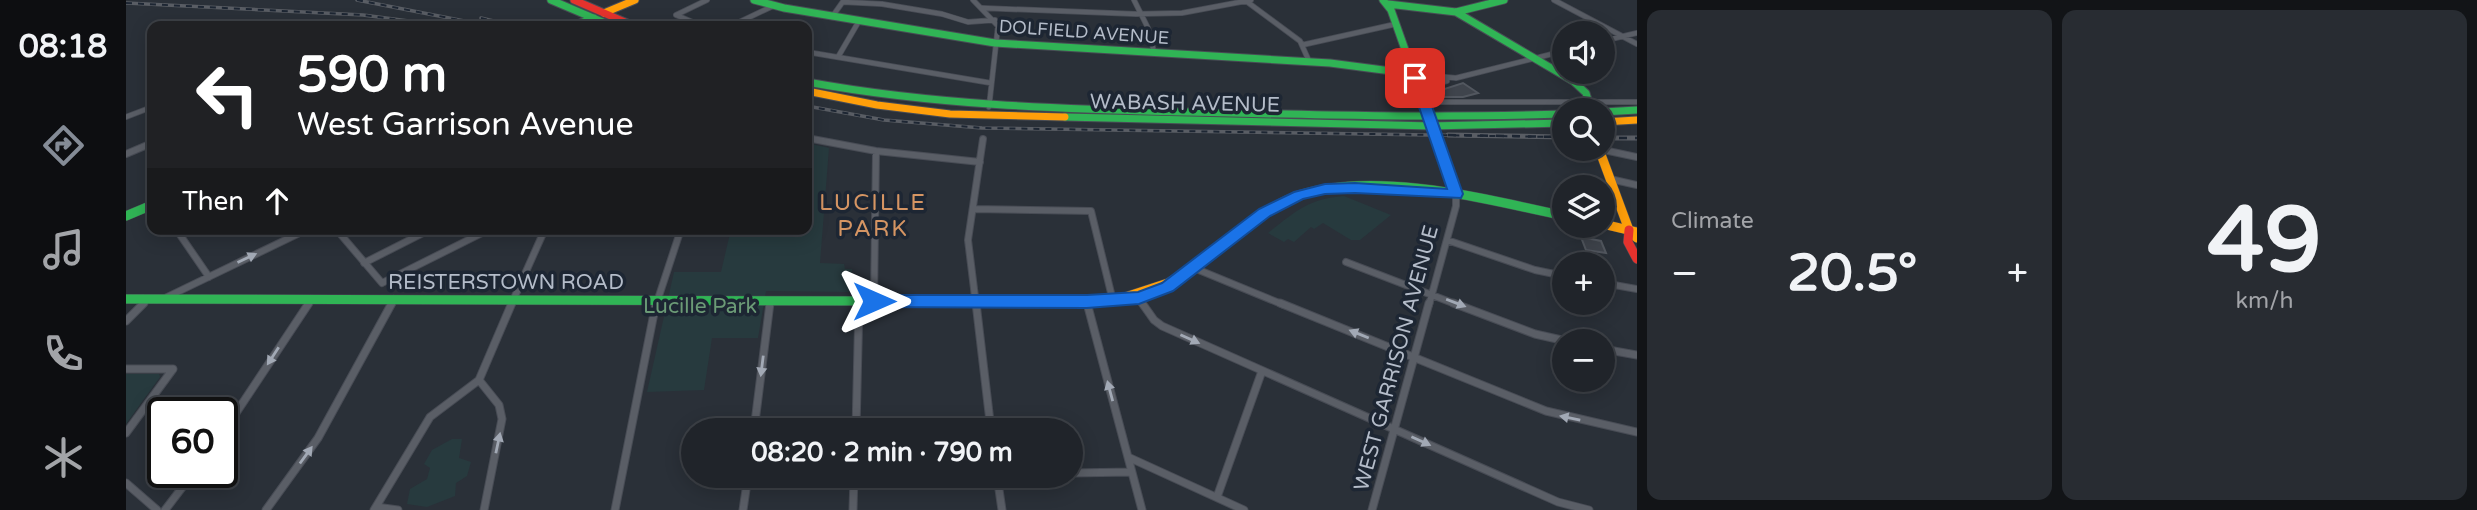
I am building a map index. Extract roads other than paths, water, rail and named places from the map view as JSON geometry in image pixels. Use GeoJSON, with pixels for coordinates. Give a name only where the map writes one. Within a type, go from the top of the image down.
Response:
{"type":"FeatureCollection","features":[{"type":"Feature","properties":{"kind":"main road"},"geometry":{"type":"LineString","coordinates":[[551,0],[600,21]]}},
{"type":"Feature","properties":{"kind":"main road"},"geometry":{"type":"LineString","coordinates":[[574,0],[622,21]]}},
{"type":"Feature","properties":{"kind":"main road"},"geometry":{"type":"LineString","coordinates":[[585,21],[635,0]]}},
{"type":"Feature","properties":{"kind":"main road","name":"DOLFIELD AVENUE"},"geometry":{"type":"LineString","coordinates":[[754,0],[832,17],[995,43],[1309,61],[1414,74]]}},
{"type":"Feature","properties":{"kind":"main road"},"geometry":{"type":"LineString","coordinates":[[1456,12],[1504,0]]}},
{"type":"Feature","properties":{"kind":"main road"},"geometry":{"type":"LineString","coordinates":[[1386,2],[1456,12],[1579,85],[1587,98]]}},
{"type":"Feature","properties":{"kind":"main road"},"geometry":{"type":"LineString","coordinates":[[1386,2],[1456,194]]}},
{"type":"Feature","properties":{"kind":"main road","name":"WABASH AVENUE"},"geometry":{"type":"LineString","coordinates":[[812,83],[906,101],[988,111]]}},
{"type":"Feature","properties":{"kind":"main road","name":"WABASH AVENUE"},"geometry":{"type":"LineString","coordinates":[[812,92],[903,109],[1432,127],[1552,123]]}},
{"type":"Feature","properties":{"kind":"main road"},"geometry":{"type":"LineString","coordinates":[[1615,111],[1637,110]]}},
{"type":"Feature","properties":{"kind":"main road","name":"WABASH AVENUE"},"geometry":{"type":"LineString","coordinates":[[1432,127],[1552,115]]}},
{"type":"Feature","properties":{"kind":"main road"},"geometry":{"type":"LineString","coordinates":[[1615,121],[1637,120]]}},
{"type":"Feature","properties":{"kind":"main road","name":"REISTERSTOWN ROAD"},"geometry":{"type":"LineString","coordinates":[[126,299],[1113,301],[1139,298],[1167,287],[1275,205],[1312,191],[1355,188],[1456,194],[1552,214]]}},
{"type":"Feature","properties":{"kind":"main road"},"geometry":{"type":"LineString","coordinates":[[1615,194],[1637,238]]}},
{"type":"Feature","properties":{"kind":"main road"},"geometry":{"type":"LineString","coordinates":[[126,216],[147,207]]}},
{"type":"Feature","properties":{"kind":"main road"},"geometry":{"type":"LineString","coordinates":[[1615,227],[1633,231]]}},
{"type":"Feature","properties":{"kind":"main road"},"geometry":{"type":"LineString","coordinates":[[1633,231],[1628,242],[1637,259]]}},
{"type":"Feature","properties":{"kind":"street"},"geometry":{"type":"LineString","coordinates":[[690,21],[676,15],[707,0]]}},
{"type":"Feature","properties":{"kind":"street"},"geometry":{"type":"LineString","coordinates":[[973,0],[998,26],[988,111]]}},
{"type":"Feature","properties":{"kind":"street"},"geometry":{"type":"LineString","coordinates":[[1134,0],[1151,34],[1154,52]]}},
{"type":"Feature","properties":{"kind":"street"},"geometry":{"type":"LineString","coordinates":[[1554,0],[1637,44]]}},
{"type":"Feature","properties":{"kind":"street"},"geometry":{"type":"LineString","coordinates":[[832,17],[843,1],[943,13],[968,22],[995,20]]}},
{"type":"Feature","properties":{"kind":"street"},"geometry":{"type":"LineString","coordinates":[[982,8],[1190,12],[1249,1],[1302,45],[1309,61]]}},
{"type":"Feature","properties":{"kind":"street"},"geometry":{"type":"LineString","coordinates":[[742,21],[773,6]]}},
{"type":"Feature","properties":{"kind":"street"},"geometry":{"type":"LineString","coordinates":[[838,57],[859,21]]}},
{"type":"Feature","properties":{"kind":"street"},"geometry":{"type":"LineString","coordinates":[[1302,45],[1396,24]]}},
{"type":"Feature","properties":{"kind":"street"},"geometry":{"type":"LineString","coordinates":[[1615,38],[1637,33]]}},
{"type":"Feature","properties":{"kind":"street"},"geometry":{"type":"LineString","coordinates":[[812,52],[991,83]]}},
{"type":"Feature","properties":{"kind":"street"},"geometry":{"type":"LineString","coordinates":[[1419,88],[1552,54]]}},
{"type":"Feature","properties":{"kind":"street"},"geometry":{"type":"LineString","coordinates":[[1414,74],[1456,78]]}},
{"type":"Feature","properties":{"kind":"street"},"geometry":{"type":"LineString","coordinates":[[1423,102],[1552,106]]}},
{"type":"Feature","properties":{"kind":"street"},"geometry":{"type":"LineString","coordinates":[[1615,104],[1637,102]]}},
{"type":"Feature","properties":{"kind":"street"},"geometry":{"type":"LineString","coordinates":[[126,117],[147,109]]}},
{"type":"Feature","properties":{"kind":"street"},"geometry":{"type":"LineString","coordinates":[[812,139],[876,151],[980,162]]}},
{"type":"Feature","properties":{"kind":"street"},"geometry":{"type":"LineString","coordinates":[[983,139],[968,240],[990,418]]}},
{"type":"Feature","properties":{"kind":"street"},"geometry":{"type":"LineString","coordinates":[[126,154],[147,145]]}},
{"type":"Feature","properties":{"kind":"street"},"geometry":{"type":"LineString","coordinates":[[874,301],[876,151]]}},
{"type":"Feature","properties":{"kind":"street"},"geometry":{"type":"LineString","coordinates":[[1615,152],[1637,157]]}},
{"type":"Feature","properties":{"kind":"street"},"geometry":{"type":"LineString","coordinates":[[1615,180],[1637,185]]}},
{"type":"Feature","properties":{"kind":"street","name":"WEST GARRISON AVENUE"},"geometry":{"type":"LineString","coordinates":[[1372,510],[1447,240],[1456,206],[1456,194]]}},
{"type":"Feature","properties":{"kind":"street"},"geometry":{"type":"LineString","coordinates":[[973,209],[1091,211],[1113,301]]}},
{"type":"Feature","properties":{"kind":"street"},"geometry":{"type":"LineString","coordinates":[[180,235],[209,276]]}},
{"type":"Feature","properties":{"kind":"street"},"geometry":{"type":"LineString","coordinates":[[164,299],[295,235]]}},
{"type":"Feature","properties":{"kind":"street"},"geometry":{"type":"LineString","coordinates":[[342,235],[382,283]]}},
{"type":"Feature","properties":{"kind":"street"},"geometry":{"type":"LineString","coordinates":[[364,263],[419,235]]}},
{"type":"Feature","properties":{"kind":"street"},"geometry":{"type":"LineString","coordinates":[[375,299],[382,283],[478,235]]}},
{"type":"Feature","properties":{"kind":"street"},"geometry":{"type":"LineString","coordinates":[[397,510],[375,509],[430,417],[479,380],[507,310],[542,235]]}},
{"type":"Feature","properties":{"kind":"street"},"geometry":{"type":"LineString","coordinates":[[615,510],[657,300],[679,235]]}},
{"type":"Feature","properties":{"kind":"street"},"geometry":{"type":"LineString","coordinates":[[1447,240],[1552,274]]}},
{"type":"Feature","properties":{"kind":"street"},"geometry":{"type":"LineString","coordinates":[[1346,262],[1535,334],[1552,338]]}},
{"type":"Feature","properties":{"kind":"street"},"geometry":{"type":"LineString","coordinates":[[1194,268],[1546,411],[1637,432]]}},
{"type":"Feature","properties":{"kind":"street"},"geometry":{"type":"LineString","coordinates":[[1615,285],[1637,289]]}},
{"type":"Feature","properties":{"kind":"street"},"geometry":{"type":"LineString","coordinates":[[1139,298],[1158,324],[1558,502],[1586,510]]}},
{"type":"Feature","properties":{"kind":"street"},"geometry":{"type":"LineString","coordinates":[[126,321],[148,299]]}},
{"type":"Feature","properties":{"kind":"street"},"geometry":{"type":"LineString","coordinates":[[238,410],[311,299]]}},
{"type":"Feature","properties":{"kind":"street"},"geometry":{"type":"LineString","coordinates":[[266,510],[318,438],[394,299]]}},
{"type":"Feature","properties":{"kind":"street"},"geometry":{"type":"LineString","coordinates":[[755,418],[770,301]]}},
{"type":"Feature","properties":{"kind":"street"},"geometry":{"type":"LineString","coordinates":[[856,418],[859,301]]}},
{"type":"Feature","properties":{"kind":"street"},"geometry":{"type":"LineString","coordinates":[[1087,301],[1142,510]]}},
{"type":"Feature","properties":{"kind":"street"},"geometry":{"type":"LineString","coordinates":[[1615,351],[1637,355]]}},
{"type":"Feature","properties":{"kind":"street"},"geometry":{"type":"LineString","coordinates":[[126,369],[173,369],[126,433]]}},
{"type":"Feature","properties":{"kind":"street"},"geometry":{"type":"LineString","coordinates":[[1217,497],[1262,370]]}},
{"type":"Feature","properties":{"kind":"street"},"geometry":{"type":"LineString","coordinates":[[479,380],[499,405],[502,419],[484,510]]}},
{"type":"Feature","properties":{"kind":"street"},"geometry":{"type":"LineString","coordinates":[[1128,457],[1244,510]]}},
{"type":"Feature","properties":{"kind":"street"},"geometry":{"type":"LineString","coordinates":[[1083,473],[1132,472]]}},
{"type":"Feature","properties":{"kind":"street"},"geometry":{"type":"LineString","coordinates":[[126,483],[156,510]]}},
{"type":"Feature","properties":{"kind":"street"},"geometry":{"type":"LineString","coordinates":[[164,510],[181,488]]}},
{"type":"Feature","properties":{"kind":"street"},"geometry":{"type":"LineString","coordinates":[[743,510],[746,488]]}},
{"type":"Feature","properties":{"kind":"street"},"geometry":{"type":"LineString","coordinates":[[853,510],[854,488]]}},
{"type":"Feature","properties":{"kind":"street"},"geometry":{"type":"LineString","coordinates":[[999,488],[1002,510]]}},
{"type":"Feature","properties":{"kind":"railway"},"geometry":{"type":"LineString","coordinates":[[357,0],[464,21]]}},
{"type":"Feature","properties":{"kind":"railway"},"geometry":{"type":"LineString","coordinates":[[126,3],[363,15],[409,21]]}},
{"type":"Feature","properties":{"kind":"railway"},"geometry":{"type":"LineString","coordinates":[[481,18],[494,21]]}},
{"type":"Feature","properties":{"kind":"railway"},"geometry":{"type":"LineString","coordinates":[[812,107],[884,120],[982,128],[1552,137]]}},
{"type":"Feature","properties":{"kind":"railway"},"geometry":{"type":"LineString","coordinates":[[1448,135],[1552,137]]}},
{"type":"Feature","properties":{"kind":"railway"},"geometry":{"type":"LineString","coordinates":[[1615,138],[1637,138]]}},
{"type":"Feature","properties":{"kind":"district","name":"LUCILLE PARK"},"geometry":{"type":"Point","coordinates":[873,215]}},
{"type":"Feature","properties":{"kind":"park label","name":"Lucille Park"},"geometry":{"type":"Point","coordinates":[700,306]}}]}
